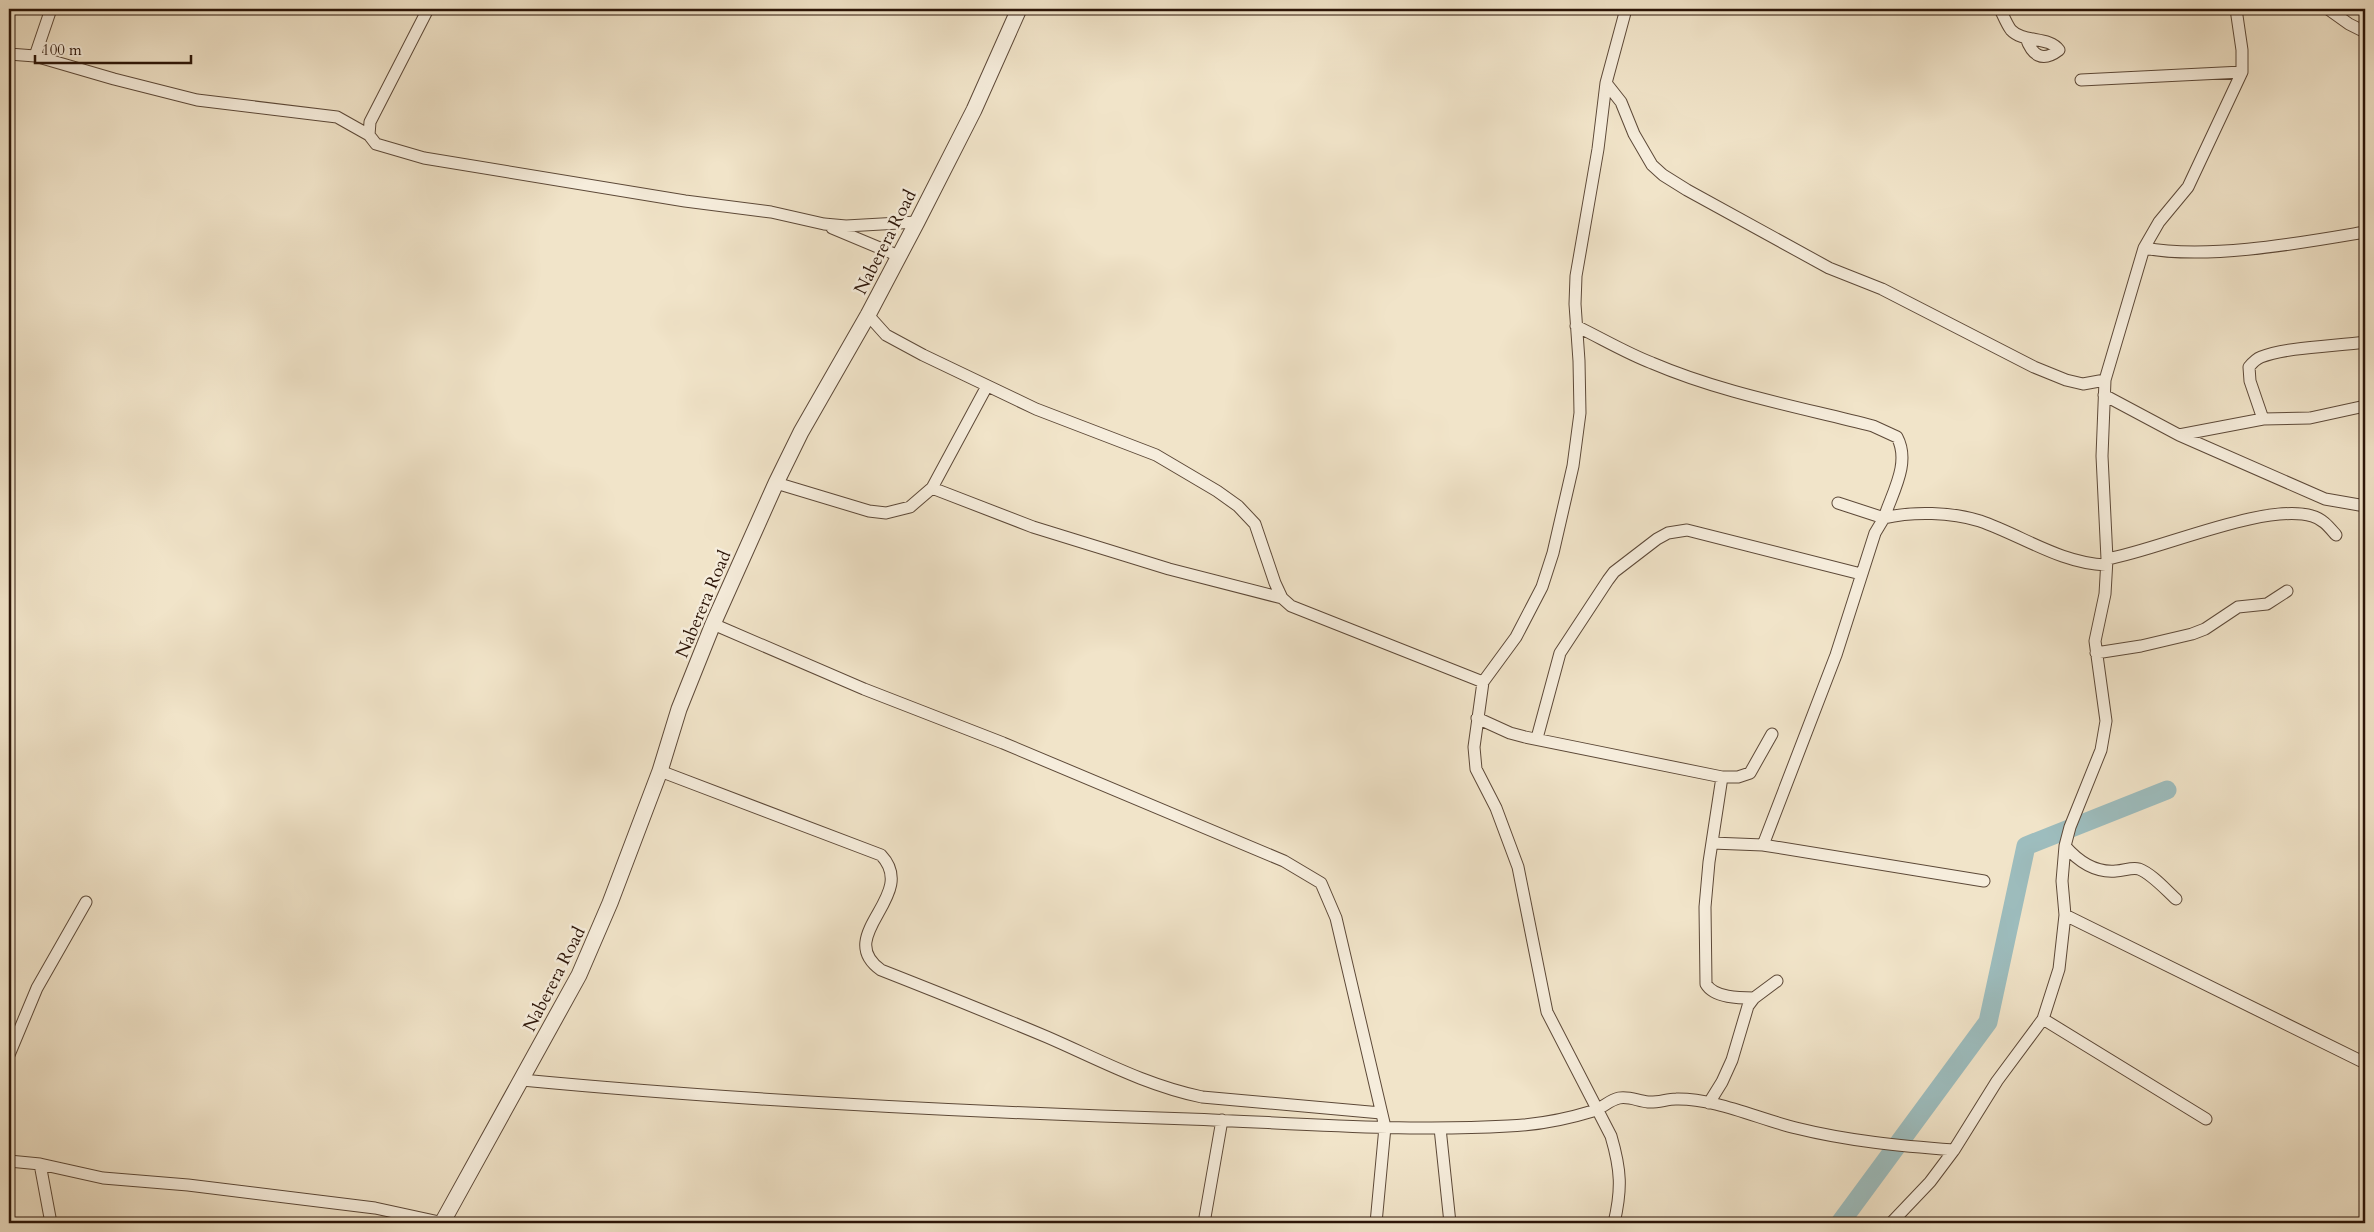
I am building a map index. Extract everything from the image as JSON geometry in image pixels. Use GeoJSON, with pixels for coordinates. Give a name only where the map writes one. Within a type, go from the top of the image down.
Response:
{"type":"FeatureCollection","features":[{"type":"Feature","properties":{"kind":"street"},"geometry":{"type":"LineString","coordinates":[[35,56],[51,9]]}},
{"type":"Feature","properties":{"kind":"street"},"geometry":{"type":"LineString","coordinates":[[369,135],[370,122],[428,9]]}},
{"type":"Feature","properties":{"kind":"street","name":"Naberera Road"},"geometry":{"type":"LineString","coordinates":[[443,1223],[522,1080],[597,937],[660,771],[679,709],[713,624],[776,483],[801,432],[868,315],[917,222],[974,110],[1019,9]]}},
{"type":"Feature","properties":{"kind":"street"},"geometry":{"type":"LineString","coordinates":[[1614,1223],[1621,1187],[1620,1167],[1611,1136],[1547,1012],[1518,867],[1496,808],[1476,769],[1474,747],[1483,682],[1528,618],[1542,587],[1553,553],[1573,466],[1578,430],[1579,362],[1576,326],[1576,276],[1596,158],[1606,83],[1626,9]]}},
{"type":"Feature","properties":{"kind":"street"},"geometry":{"type":"LineString","coordinates":[[2000,9],[2012,31],[2026,38]]}},
{"type":"Feature","properties":{"kind":"street"},"geometry":{"type":"LineString","coordinates":[[1891,1223],[1930,1182],[1954,1150],[1997,1081],[2042,1019],[2059,969],[2064,915],[2062,866],[2065,846],[2070,827],[2105,737],[2106,721],[2096,653],[2096,629],[2105,594],[2107,562],[2103,495],[2105,380],[2144,248],[2159,222],[2188,187],[2242,72],[2242,50],[2236,9]]}},
{"type":"Feature","properties":{"kind":"street"},"geometry":{"type":"LineString","coordinates":[[2328,9],[2349,24],[2365,32]]}},
{"type":"Feature","properties":{"kind":"street"},"geometry":{"type":"LineString","coordinates":[[9,54],[35,56],[114,80],[197,100],[336,117],[369,135],[373,142],[381,147],[424,158],[685,201],[771,212],[824,224],[846,226],[917,222]]}},
{"type":"Feature","properties":{"kind":"street"},"geometry":{"type":"LineString","coordinates":[[2081,80],[2242,72]]}},
{"type":"Feature","properties":{"kind":"street"},"geometry":{"type":"LineString","coordinates":[[1606,83],[1621,102],[1634,134],[1652,165],[1663,175],[1687,190],[1829,268],[1882,289],[2034,367],[2066,380],[2083,384],[2105,380]]}},
{"type":"Feature","properties":{"kind":"street"},"geometry":{"type":"LineString","coordinates":[[824,224],[899,256]]}},
{"type":"Feature","properties":{"kind":"street"},"geometry":{"type":"LineString","coordinates":[[2144,248],[2165,252],[2218,251],[2270,246],[2365,232]]}},
{"type":"Feature","properties":{"kind":"street"},"geometry":{"type":"LineString","coordinates":[[868,315],[892,339],[1036,408],[1156,455],[1238,506],[1255,524],[1282,598]]}},
{"type":"Feature","properties":{"kind":"street"},"geometry":{"type":"LineString","coordinates":[[1576,326],[1651,363],[1686,376],[1714,386],[1873,426],[1892,434],[1900,442],[1902,466],[1884,518],[1875,533],[1836,655],[1763,845]]}},
{"type":"Feature","properties":{"kind":"street"},"geometry":{"type":"LineString","coordinates":[[2263,419],[2250,382],[2249,367],[2254,361],[2260,357],[2279,352],[2365,342]]}},
{"type":"Feature","properties":{"kind":"street"},"geometry":{"type":"LineString","coordinates":[[776,483],[838,503],[886,513],[910,507],[932,488],[987,386]]}},
{"type":"Feature","properties":{"kind":"street"},"geometry":{"type":"LineString","coordinates":[[2104,395],[2179,435],[2324,499],[2365,506]]}},
{"type":"Feature","properties":{"kind":"street"},"geometry":{"type":"LineString","coordinates":[[2179,435],[2263,419],[2310,418],[2365,406]]}},
{"type":"Feature","properties":{"kind":"street"},"geometry":{"type":"LineString","coordinates":[[932,488],[1033,527],[1169,568],[1282,598],[1306,613],[1483,682]]}},
{"type":"Feature","properties":{"kind":"street"},"geometry":{"type":"LineString","coordinates":[[1838,503],[1884,518],[1923,514],[1958,516],[1986,524],[2059,556],[2088,564],[2107,562],[2219,527],[2276,515],[2311,516],[2326,524],[2336,535]]}},
{"type":"Feature","properties":{"kind":"street"},"geometry":{"type":"LineString","coordinates":[[1537,738],[1557,661],[1573,632],[1614,572],[1668,533],[1687,530],[1861,574]]}},
{"type":"Feature","properties":{"kind":"street"},"geometry":{"type":"LineString","coordinates":[[2096,653],[2141,646],[2192,634],[2205,629],[2238,607],[2267,604],[2287,591]]}},
{"type":"Feature","properties":{"kind":"street"},"geometry":{"type":"LineString","coordinates":[[713,624],[864,689],[1003,743],[1284,861],[1321,883],[1336,918],[1385,1127],[1376,1223]]}},
{"type":"Feature","properties":{"kind":"street"},"geometry":{"type":"LineString","coordinates":[[1477,718],[1510,733],[1722,777],[1738,777],[1750,773],[1772,734]]}},
{"type":"Feature","properties":{"kind":"street"},"geometry":{"type":"LineString","coordinates":[[660,771],[882,855],[890,864],[892,883],[868,934],[865,945],[866,954],[872,964],[881,970],[1020,1026],[1153,1085],[1202,1097],[1382,1113]]}},
{"type":"Feature","properties":{"kind":"street"},"geometry":{"type":"LineString","coordinates":[[1722,777],[1705,907],[1706,984],[1714,991],[1729,996],[1754,998]]}},
{"type":"Feature","properties":{"kind":"street"},"geometry":{"type":"LineString","coordinates":[[1712,842],[1763,845],[1984,881]]}},
{"type":"Feature","properties":{"kind":"street"},"geometry":{"type":"LineString","coordinates":[[2065,846],[2078,861],[2100,870],[2115,872],[2136,868],[2144,871],[2176,899]]}},
{"type":"Feature","properties":{"kind":"street"},"geometry":{"type":"LineString","coordinates":[[9,1055],[36,988],[86,902]]}},
{"type":"Feature","properties":{"kind":"street"},"geometry":{"type":"LineString","coordinates":[[2064,915],[2365,1063]]}},
{"type":"Feature","properties":{"kind":"street"},"geometry":{"type":"LineString","coordinates":[[1709,1103],[1722,1082],[1748,1006],[1754,998],[1777,981]]}},
{"type":"Feature","properties":{"kind":"street"},"geometry":{"type":"LineString","coordinates":[[2042,1019],[2206,1119]]}},
{"type":"Feature","properties":{"kind":"street"},"geometry":{"type":"LineString","coordinates":[[522,1080],[603,1088],[982,1113],[1222,1120],[1348,1128],[1511,1126],[1556,1120],[1597,1110],[1608,1102],[1625,1097],[1652,1103],[1674,1099],[1709,1103],[1799,1129],[1846,1138],[1898,1146],[1954,1150]]}},
{"type":"Feature","properties":{"kind":"street"},"geometry":{"type":"LineString","coordinates":[[1204,1223],[1222,1120]]}},
{"type":"Feature","properties":{"kind":"street"},"geometry":{"type":"LineString","coordinates":[[1440,1128],[1450,1223]]}},
{"type":"Feature","properties":{"kind":"street"},"geometry":{"type":"LineString","coordinates":[[9,1161],[40,1164],[103,1178],[197,1186],[375,1208],[443,1223]]}},
{"type":"Feature","properties":{"kind":"street"},"geometry":{"type":"LineString","coordinates":[[40,1164],[51,1223]]}},
{"type":"Feature","properties":{"kind":"waterway"},"geometry":{"type":"LineString","coordinates":[[1840,1223],[1988,1022],[2026,846],[2167,790]]}}]}
